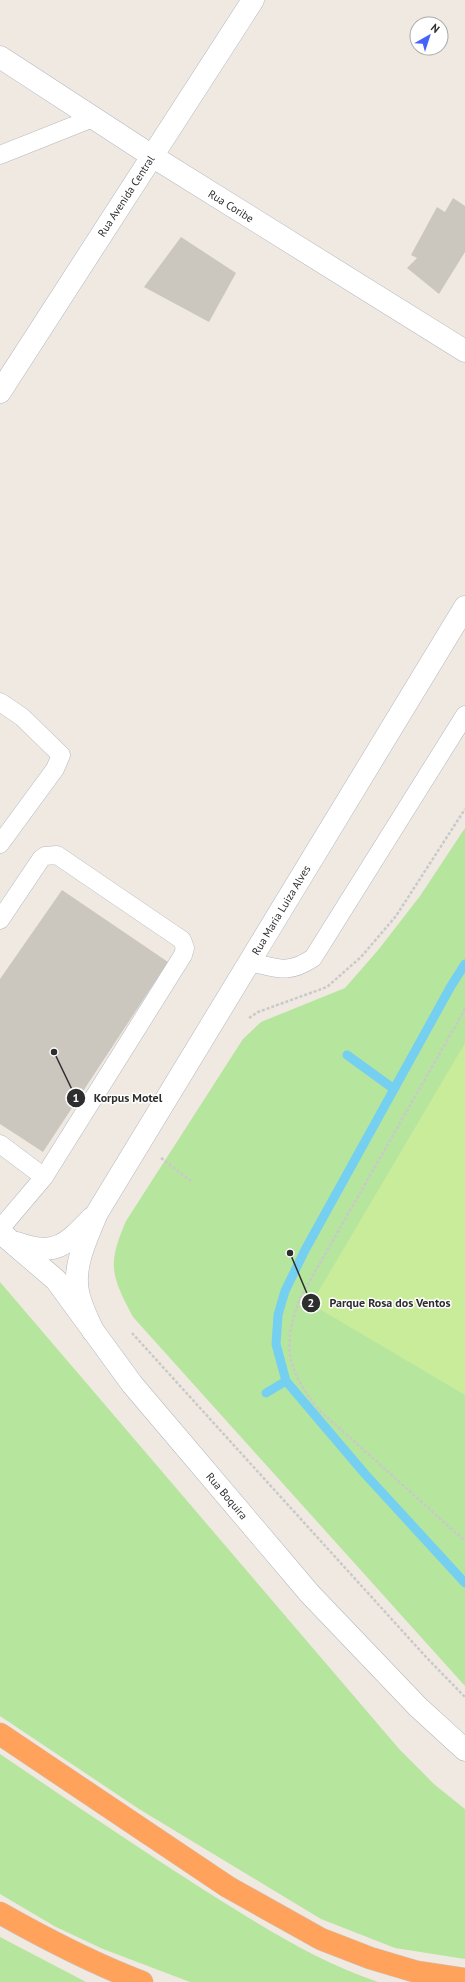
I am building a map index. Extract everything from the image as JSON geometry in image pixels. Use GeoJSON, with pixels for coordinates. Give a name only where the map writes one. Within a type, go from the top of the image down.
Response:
{"type":"FeatureCollection","features":[{"type":"Feature","properties":{"kind":"highway"},"geometry":{"type":"LineString","coordinates":[[0,1734],[228,1887],[321,1939],[370,1958],[417,1972],[465,1979]]}},
{"type":"Feature","properties":{"kind":"highway"},"geometry":{"type":"LineString","coordinates":[[0,1913],[44,1938],[108,1969],[142,1982]]}},
{"type":"Feature","properties":{"kind":"street","name":"Rua Avenida Central"},"geometry":{"type":"LineString","coordinates":[[0,392],[253,0]]}},
{"type":"Feature","properties":{"kind":"street","name":"Rua Coribe"},"geometry":{"type":"LineString","coordinates":[[0,57],[152,156],[465,350]]}},
{"type":"Feature","properties":{"kind":"street","name":"Rua Maria Luiza Alves"},"geometry":{"type":"LineString","coordinates":[[93,1331],[79,1296],[78,1277],[83,1250],[97,1213],[465,607]]}},
{"type":"Feature","properties":{"kind":"street","name":"Rua Maria Luiza Alves"},"geometry":{"type":"LineString","coordinates":[[3,1234],[29,1248],[48,1250],[58,1247],[68,1240],[97,1213]]}},
{"type":"Feature","properties":{"kind":"street","name":"Rua Boquira"},"geometry":{"type":"LineString","coordinates":[[3,1234],[52,1275],[132,1384],[310,1594],[418,1707],[465,1750]]}},
{"type":"Feature","properties":{"kind":"lane"},"geometry":{"type":"LineString","coordinates":[[0,155],[92,118]]}},
{"type":"Feature","properties":{"kind":"lane"},"geometry":{"type":"LineString","coordinates":[[0,702],[22,717],[61,755],[55,769],[0,844]]}},
{"type":"Feature","properties":{"kind":"lane"},"geometry":{"type":"LineString","coordinates":[[250,962],[279,969],[291,970],[301,966],[313,958],[465,715]]}},
{"type":"Feature","properties":{"kind":"lane"},"geometry":{"type":"LineString","coordinates":[[0,920],[41,859],[46,856],[57,855],[182,940],[185,945],[184,955],[44,1177],[3,1234]]}},
{"type":"Feature","properties":{"kind":"lane"},"geometry":{"type":"LineString","coordinates":[[0,1144],[44,1177]]}},
{"type":"Feature","properties":{"kind":"path"},"geometry":{"type":"LineString","coordinates":[[247,1019],[258,1012],[327,987],[361,957],[396,916],[465,809]]}},
{"type":"Feature","properties":{"kind":"path"},"geometry":{"type":"LineString","coordinates":[[465,1009],[300,1298],[292,1322],[288,1343],[291,1365],[302,1388],[318,1409],[465,1541]]}},
{"type":"Feature","properties":{"kind":"path"},"geometry":{"type":"LineString","coordinates":[[157,1155],[191,1181]]}},
{"type":"Feature","properties":{"kind":"path"},"geometry":{"type":"LineString","coordinates":[[127,1328],[426,1657],[465,1697]]}},
{"type":"Feature","properties":{"kind":"green space"},"geometry":{"type":"Polygon","coordinates":[[[465,828],[465,1686],[133,1317],[116,1280],[114,1260],[120,1236],[126,1221],[243,1039],[261,1022],[345,988],[379,949],[420,896],[465,828]]]}},
{"type":"Feature","properties":{"kind":"green space"},"geometry":{"type":"Polygon","coordinates":[[[465,1043],[465,1395],[311,1304],[465,1043]]]}},
{"type":"Feature","properties":{"kind":"green space"},"geometry":{"type":"Polygon","coordinates":[[[0,1282],[400,1750],[435,1785],[465,1809],[465,1959],[395,1948],[321,1919],[139,1809],[0,1716],[0,1282]]]}},
{"type":"Feature","properties":{"kind":"green space"},"geometry":{"type":"Polygon","coordinates":[[[0,1754],[153,1857],[267,1929],[332,1964],[378,1982],[190,1982],[103,1949],[56,1927],[0,1894],[0,1754]]]}},
{"type":"Feature","properties":{"kind":"green space"},"geometry":{"type":"Polygon","coordinates":[[[0,1937],[86,1982],[0,1982],[0,1937]]]}},
{"type":"Feature","properties":{"kind":"building"},"geometry":{"type":"Polygon","coordinates":[[[453,198],[465,206],[465,252],[439,294],[407,268],[417,258],[411,255],[437,207],[445,212],[453,198]]]}},
{"type":"Feature","properties":{"kind":"building"},"geometry":{"type":"Polygon","coordinates":[[[181,237],[236,273],[209,322],[144,287],[181,237]]]}},
{"type":"Feature","properties":{"kind":"building"},"geometry":{"type":"Polygon","coordinates":[[[62,890],[168,962],[43,1152],[0,1124],[0,979],[62,890]]]}},
{"type":"Feature","properties":{"kind":"waterway"},"geometry":{"type":"LineString","coordinates":[[465,964],[451,986],[305,1250],[285,1291],[278,1315],[276,1344],[286,1381],[365,1474],[465,1583]]}},
{"type":"Feature","properties":{"kind":"waterway"},"geometry":{"type":"LineString","coordinates":[[347,1055],[394,1089]]}},
{"type":"Feature","properties":{"kind":"waterway"},"geometry":{"type":"LineString","coordinates":[[266,1393],[286,1381]]}},
{"type":"Feature","properties":{"kind":"place","name":"Korpus Motel"},"geometry":{"type":"Point","coordinates":[54,1052]}},
{"type":"Feature","properties":{"kind":"place","name":"Parque Rosa dos Ventos"},"geometry":{"type":"Point","coordinates":[290,1253]}}]}
